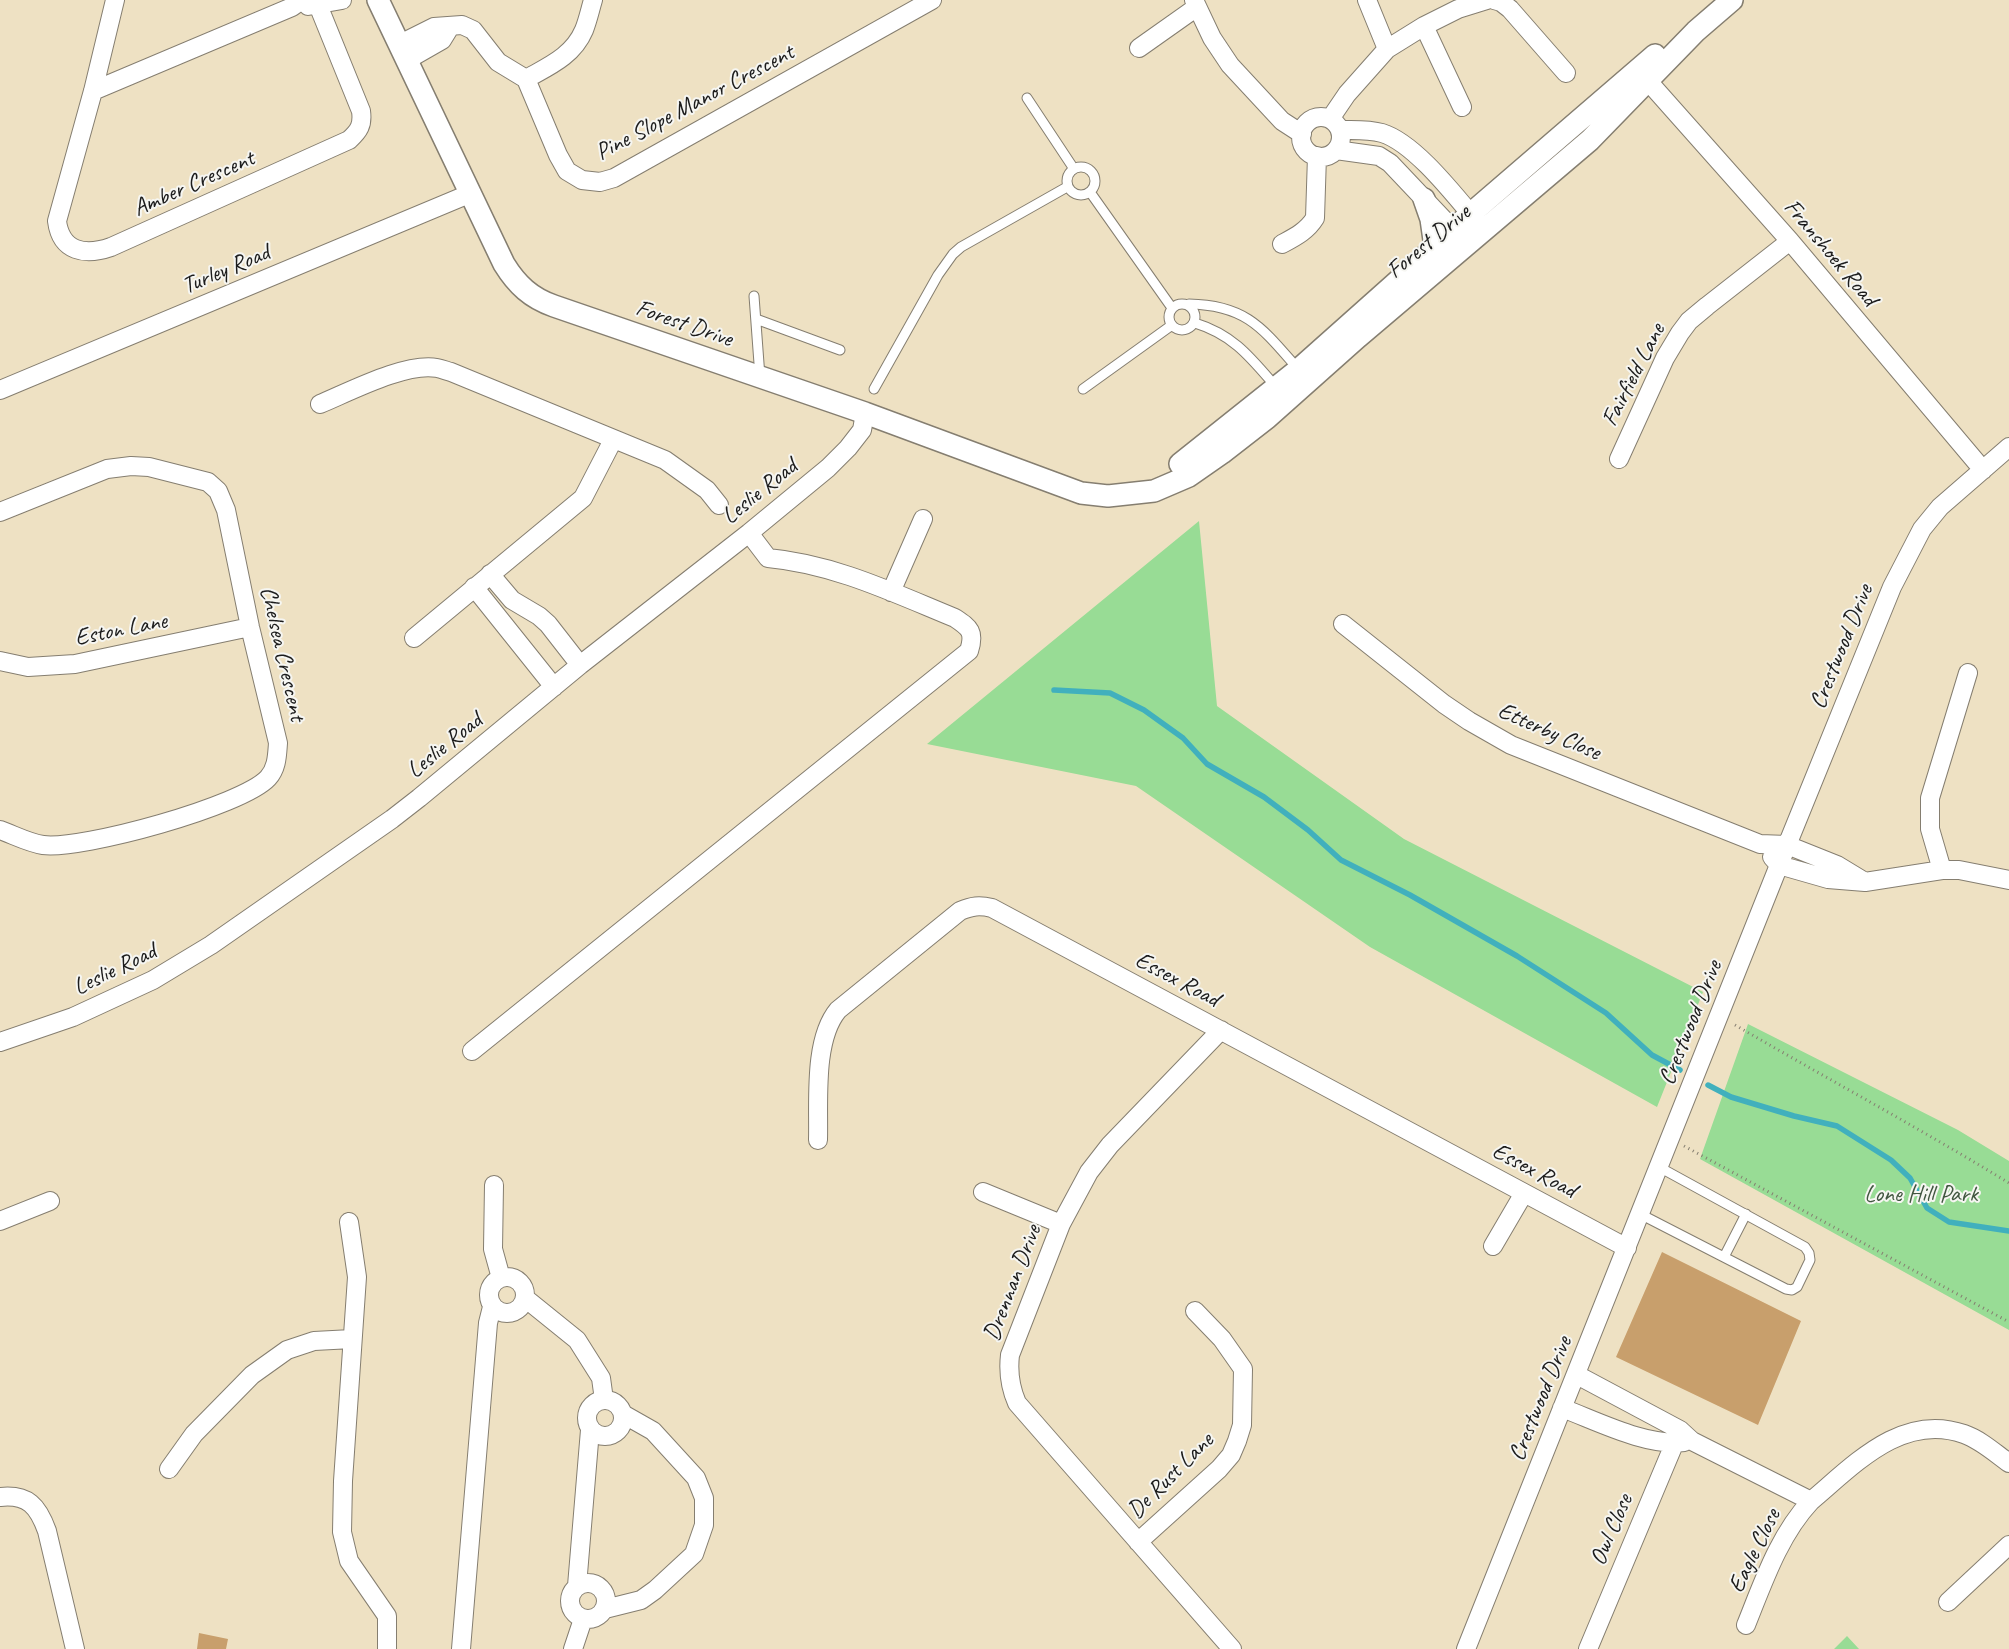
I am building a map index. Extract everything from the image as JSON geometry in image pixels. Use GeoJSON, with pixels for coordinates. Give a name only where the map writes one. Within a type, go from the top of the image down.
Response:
{"type":"FeatureCollection","features":[{"type":"Feature","properties":{"kind":"street","name":"Amber Crescent"},"geometry":{"type":"LineString","coordinates":[[115,0],[93,91],[57,221],[58,232],[66,244],[84,251],[101,250],[110,247],[349,140],[358,132],[363,122],[362,111],[307,3]]}},
{"type":"Feature","properties":{"kind":"street"},"geometry":{"type":"LineString","coordinates":[[93,91],[307,3],[342,0]]}},
{"type":"Feature","properties":{"kind":"street","name":"Forest Drive"},"geometry":{"type":"LineString","coordinates":[[378,0],[504,264],[513,279],[530,294],[554,306],[865,413],[1081,493],[1108,496],[1138,492],[1282,394],[1643,75],[1732,0]]}},
{"type":"Feature","properties":{"kind":"street"},"geometry":{"type":"LineString","coordinates":[[404,52],[442,40],[450,27],[468,26],[498,62],[526,79],[569,54],[585,30],[593,0]]}},
{"type":"Feature","properties":{"kind":"street","name":"Pine Slope Manor Crescent"},"geometry":{"type":"LineString","coordinates":[[526,79],[558,155],[567,171],[582,180],[600,182],[614,178],[932,0]]}},
{"type":"Feature","properties":{"kind":"street"},"geometry":{"type":"LineString","coordinates":[[1366,0],[1387,49]]}},
{"type":"Feature","properties":{"kind":"street"},"geometry":{"type":"LineString","coordinates":[[1478,222],[1432,171],[1408,148],[1384,133],[1335,124],[1318,117],[1307,123],[1302,134],[1305,148],[1317,156],[1330,154],[1336,150],[1340,144],[1335,124],[1347,94],[1387,49],[1424,26],[1458,9],[1487,0]]}},
{"type":"Feature","properties":{"kind":"street"},"geometry":{"type":"LineString","coordinates":[[1494,0],[1502,2],[1510,9],[1566,73]]}},
{"type":"Feature","properties":{"kind":"street","name":"Forest Drive"},"geometry":{"type":"LineString","coordinates":[[1643,75],[1716,0]]}},
{"type":"Feature","properties":{"kind":"street"},"geometry":{"type":"LineString","coordinates":[[1139,48],[1196,3],[1212,38],[1230,65],[1282,121],[1302,134]]}},
{"type":"Feature","properties":{"kind":"street"},"geometry":{"type":"LineString","coordinates":[[1424,26],[1462,108]]}},
{"type":"Feature","properties":{"kind":"street","name":"Franshoek Road"},"geometry":{"type":"LineString","coordinates":[[1643,75],[1790,241],[1983,470]]}},
{"type":"Feature","properties":{"kind":"street"},"geometry":{"type":"LineString","coordinates":[[1336,150],[1380,156],[1390,163],[1460,237]]}},
{"type":"Feature","properties":{"kind":"street"},"geometry":{"type":"LineString","coordinates":[[1282,244],[1311,226],[1315,218],[1317,156]]}},
{"type":"Feature","properties":{"kind":"street","name":"Turley Road"},"geometry":{"type":"LineString","coordinates":[[0,390],[470,194]]}},
{"type":"Feature","properties":{"kind":"street"},"geometry":{"type":"LineString","coordinates":[[1424,199],[1431,219],[1435,247]]}},
{"type":"Feature","properties":{"kind":"street","name":"Forest Drive"},"geometry":{"type":"LineString","coordinates":[[1304,376],[1435,247],[1460,237]]}},
{"type":"Feature","properties":{"kind":"street","name":"Fairfield Lane"},"geometry":{"type":"LineString","coordinates":[[1618,459],[1665,358],[1684,327],[1707,306],[1790,241]]}},
{"type":"Feature","properties":{"kind":"street"},"geometry":{"type":"LineString","coordinates":[[320,404],[393,374],[417,368],[435,367],[452,372],[613,440],[666,460],[707,490],[719,505]]}},
{"type":"Feature","properties":{"kind":"street","name":"Leslie Road"},"geometry":{"type":"LineString","coordinates":[[0,1042],[73,1017],[153,980],[211,945],[419,798],[580,666],[749,533],[828,468],[848,448],[862,430],[865,413]]}},
{"type":"Feature","properties":{"kind":"street"},"geometry":{"type":"LineString","coordinates":[[414,638],[583,498],[613,440]]}},
{"type":"Feature","properties":{"kind":"street","name":"Crestwood Drive"},"geometry":{"type":"LineString","coordinates":[[1466,1649],[1892,587],[1922,529],[1940,507],[2009,446]]}},
{"type":"Feature","properties":{"kind":"street","name":"Chelsea Crescent"},"geometry":{"type":"LineString","coordinates":[[0,512],[107,469],[121,466],[149,467],[208,482],[218,491],[226,510],[250,627],[278,743],[278,756],[274,770],[266,780],[255,788],[220,803],[143,830],[65,844],[44,845],[0,830]]}},
{"type":"Feature","properties":{"kind":"street"},"geometry":{"type":"LineString","coordinates":[[892,592],[923,519]]}},
{"type":"Feature","properties":{"kind":"street"},"geometry":{"type":"LineString","coordinates":[[472,1051],[969,651],[972,633],[967,626],[955,618],[834,570],[795,561],[768,558],[749,533]]}},
{"type":"Feature","properties":{"kind":"street"},"geometry":{"type":"LineString","coordinates":[[490,574],[512,600],[539,616],[548,624],[580,666]]}},
{"type":"Feature","properties":{"kind":"street"},"geometry":{"type":"LineString","coordinates":[[474,587],[554,687]]}},
{"type":"Feature","properties":{"kind":"street","name":"Etterby Close"},"geometry":{"type":"LineString","coordinates":[[1343,624],[1444,704],[1511,745],[1760,844],[1787,845],[1837,865],[1865,882]]}},
{"type":"Feature","properties":{"kind":"street","name":"Eston Lane"},"geometry":{"type":"LineString","coordinates":[[0,661],[28,667],[75,664],[250,627]]}},
{"type":"Feature","properties":{"kind":"street"},"geometry":{"type":"LineString","coordinates":[[1942,870],[1930,829],[1930,798],[1968,674]]}},
{"type":"Feature","properties":{"kind":"street","name":"Etterby Close"},"geometry":{"type":"LineString","coordinates":[[1760,844],[1779,865]]}},
{"type":"Feature","properties":{"kind":"street"},"geometry":{"type":"LineString","coordinates":[[1779,865],[1828,879],[1865,882],[1942,870],[1959,870],[2009,880]]}},
{"type":"Feature","properties":{"kind":"street","name":"Essex Road"},"geometry":{"type":"LineString","coordinates":[[818,1140],[821,1051],[829,1020],[838,1010],[960,911],[971,906],[982,905],[992,908],[1627,1248]]}},
{"type":"Feature","properties":{"kind":"street","name":"Drennan Drive"},"geometry":{"type":"LineString","coordinates":[[1221,1030],[1099,1158],[1062,1224],[1010,1355],[1009,1379],[1017,1403],[1232,1649]]}},
{"type":"Feature","properties":{"kind":"street"},"geometry":{"type":"LineString","coordinates":[[494,1185],[493,1249],[501,1278]]}},
{"type":"Feature","properties":{"kind":"street"},"geometry":{"type":"LineString","coordinates":[[983,1192],[1062,1224]]}},
{"type":"Feature","properties":{"kind":"street"},"geometry":{"type":"LineString","coordinates":[[1492,1246],[1524,1193]]}},
{"type":"Feature","properties":{"kind":"street"},"geometry":{"type":"LineString","coordinates":[[0,1221],[50,1201]]}},
{"type":"Feature","properties":{"kind":"street"},"geometry":{"type":"LineString","coordinates":[[350,1222],[357,1278],[342,1532],[349,1561],[387,1616],[387,1649]]}},
{"type":"Feature","properties":{"kind":"street"},"geometry":{"type":"LineString","coordinates":[[506,1276],[518,1281],[525,1291],[525,1298],[520,1309],[514,1312],[502,1313],[492,1307],[489,1301],[489,1290],[496,1280],[501,1278],[506,1276]]}},
{"type":"Feature","properties":{"kind":"street"},"geometry":{"type":"LineString","coordinates":[[525,1298],[577,1340],[601,1378],[604,1400]]}},
{"type":"Feature","properties":{"kind":"street"},"geometry":{"type":"LineString","coordinates":[[461,1649],[488,1323],[492,1307]]}},
{"type":"Feature","properties":{"kind":"street","name":"De Rust Lane"},"geometry":{"type":"LineString","coordinates":[[1138,1542],[1219,1469],[1231,1455],[1238,1441],[1242,1425],[1243,1369],[1222,1339],[1195,1311]]}},
{"type":"Feature","properties":{"kind":"street"},"geometry":{"type":"LineString","coordinates":[[169,1469],[194,1434],[252,1375],[287,1350],[314,1341],[352,1339]]}},
{"type":"Feature","properties":{"kind":"street","name":"Eagle Close"},"geometry":{"type":"LineString","coordinates":[[1577,1374],[1682,1438],[1811,1501]]}},
{"type":"Feature","properties":{"kind":"street"},"geometry":{"type":"LineString","coordinates":[[590,1430],[577,1586],[570,1596],[574,1612],[583,1619],[596,1618],[605,1609],[641,1600],[655,1590],[694,1554],[704,1524],[704,1498],[696,1478],[652,1431],[623,1414],[616,1404],[604,1400],[594,1404],[587,1413],[587,1425],[590,1430],[600,1436],[612,1435],[621,1427],[623,1414]]}},
{"type":"Feature","properties":{"kind":"street","name":"Eagle Close"},"geometry":{"type":"LineString","coordinates":[[1562,1408],[1655,1441],[1682,1438]]}},
{"type":"Feature","properties":{"kind":"street","name":"Eagle Close"},"geometry":{"type":"LineString","coordinates":[[1746,1625],[1770,1567],[1801,1511],[1874,1448],[1895,1436],[1923,1430],[1948,1431],[1964,1434],[1984,1445],[2009,1463]]}},
{"type":"Feature","properties":{"kind":"street","name":"Owl Close"},"geometry":{"type":"LineString","coordinates":[[1588,1649],[1682,1438]]}},
{"type":"Feature","properties":{"kind":"street"},"geometry":{"type":"LineString","coordinates":[[0,1496],[21,1497],[41,1513],[75,1649]]}},
{"type":"Feature","properties":{"kind":"street"},"geometry":{"type":"LineString","coordinates":[[1948,1602],[2009,1545]]}},
{"type":"Feature","properties":{"kind":"street"},"geometry":{"type":"LineString","coordinates":[[577,1586],[588,1582],[600,1586],[606,1597],[605,1609]]}},
{"type":"Feature","properties":{"kind":"street"},"geometry":{"type":"LineString","coordinates":[[573,1649],[583,1619]]}},
{"type":"Feature","properties":{"kind":"lane"},"geometry":{"type":"LineString","coordinates":[[1027,98],[1074,169]]}},
{"type":"Feature","properties":{"kind":"lane"},"geometry":{"type":"LineString","coordinates":[[1085,168],[1094,176],[1093,187],[1090,192],[1084,195],[1077,195],[1068,187],[1069,173],[1074,169],[1085,168]]}},
{"type":"Feature","properties":{"kind":"lane"},"geometry":{"type":"LineString","coordinates":[[874,389],[938,275],[953,254],[961,247],[1068,187]]}},
{"type":"Feature","properties":{"kind":"lane"},"geometry":{"type":"LineString","coordinates":[[1090,192],[1172,308]]}},
{"type":"Feature","properties":{"kind":"lane"},"geometry":{"type":"LineString","coordinates":[[754,296],[760,378]]}},
{"type":"Feature","properties":{"kind":"lane"},"geometry":{"type":"LineString","coordinates":[[1189,304],[1194,309],[1195,323],[1190,328],[1184,330],[1177,329],[1172,325],[1169,318],[1172,308],[1180,303],[1221,307],[1246,317],[1265,331],[1304,376]]}},
{"type":"Feature","properties":{"kind":"lane"},"geometry":{"type":"LineString","coordinates":[[756,319],[840,350]]}},
{"type":"Feature","properties":{"kind":"lane"},"geometry":{"type":"LineString","coordinates":[[1195,323],[1217,331],[1236,343],[1282,394]]}},
{"type":"Feature","properties":{"kind":"lane"},"geometry":{"type":"LineString","coordinates":[[1083,389],[1172,325]]}},
{"type":"Feature","properties":{"kind":"lane"},"geometry":{"type":"LineString","coordinates":[[1640,1214],[1786,1289],[1792,1290],[1797,1287],[1810,1260],[1809,1253],[1805,1247],[1659,1166]]}},
{"type":"Feature","properties":{"kind":"lane"},"geometry":{"type":"LineString","coordinates":[[1724,1257],[1746,1214]]}},
{"type":"Feature","properties":{"kind":"path"},"geometry":{"type":"LineString","coordinates":[[1719,1016],[1924,1132],[2009,1184]]}},
{"type":"Feature","properties":{"kind":"path"},"geometry":{"type":"LineString","coordinates":[[1670,1139],[2009,1322]]}},
{"type":"Feature","properties":{"kind":"green space"},"geometry":{"type":"Polygon","coordinates":[[[1199,521],[1217,706],[1404,839],[1703,992],[1657,1107],[1370,947],[1136,786],[927,744],[1199,521]]]}},
{"type":"Feature","properties":{"kind":"green space","name":"Lone Hill Park"},"geometry":{"type":"Polygon","coordinates":[[[1748,1024],[1958,1130],[2009,1161],[2009,1330],[1700,1159],[1748,1024]]]}},
{"type":"Feature","properties":{"kind":"green space"},"geometry":{"type":"Polygon","coordinates":[[[1847,1636],[1859,1649],[1834,1649],[1847,1636]]]}},
{"type":"Feature","properties":{"kind":"building"},"geometry":{"type":"Polygon","coordinates":[[[1662,1252],[1801,1321],[1758,1425],[1616,1357],[1662,1252]]]}},
{"type":"Feature","properties":{"kind":"building"},"geometry":{"type":"Polygon","coordinates":[[[199,1633],[228,1639],[226,1649],[197,1649],[199,1633]]]}},
{"type":"Feature","properties":{"kind":"waterway"},"geometry":{"type":"LineString","coordinates":[[1054,690],[1110,693],[1144,710],[1183,738],[1207,764],[1264,797],[1308,830],[1341,860],[1410,895],[1517,956],[1606,1013],[1652,1055],[1680,1070]]}},
{"type":"Feature","properties":{"kind":"waterway"},"geometry":{"type":"LineString","coordinates":[[1708,1085],[1731,1097],[1794,1116],[1837,1126],[1891,1160],[1910,1178],[1927,1208],[1949,1222],[2009,1231]]}}]}
